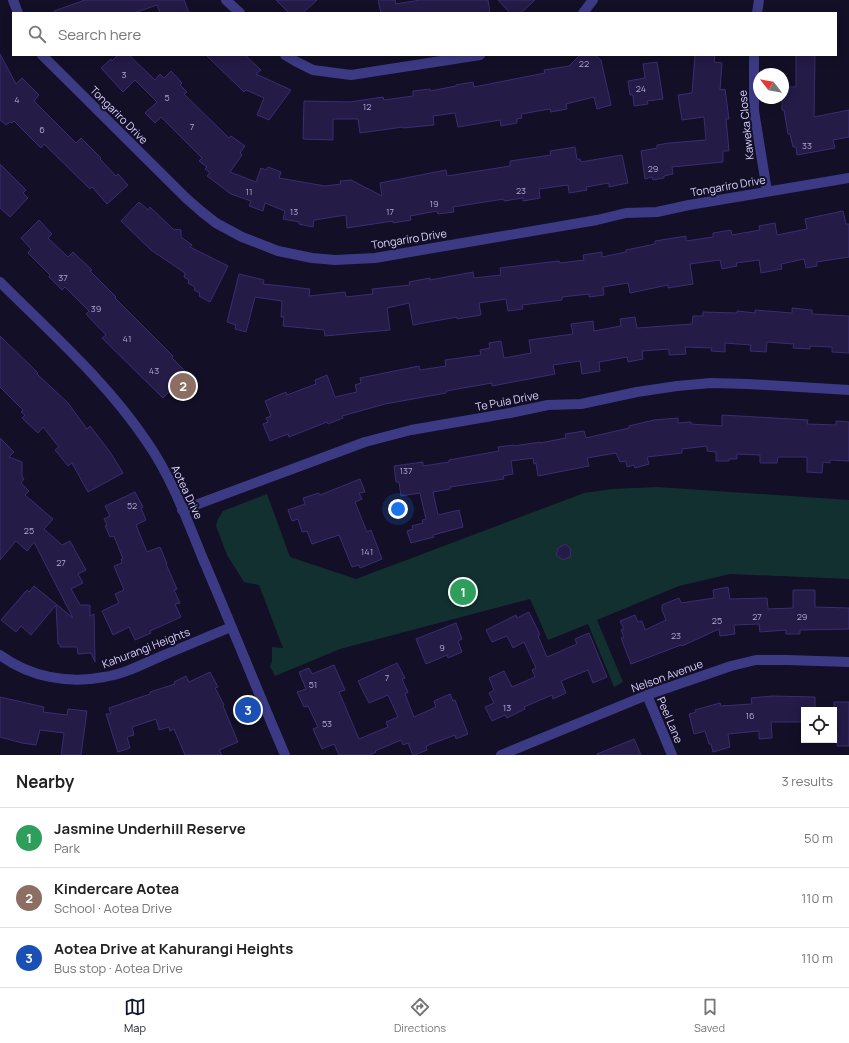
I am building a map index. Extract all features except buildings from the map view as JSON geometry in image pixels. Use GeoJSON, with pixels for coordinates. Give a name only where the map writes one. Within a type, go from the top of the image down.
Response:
{"type":"FeatureCollection","features":[{"type":"Feature","properties":{"kind":"street"},"geometry":{"type":"LineString","coordinates":[[13,0],[18,12]]}},
{"type":"Feature","properties":{"kind":"street"},"geometry":{"type":"LineString","coordinates":[[226,0],[239,12]]}},
{"type":"Feature","properties":{"kind":"street"},"geometry":{"type":"LineString","coordinates":[[584,12],[593,0]]}},
{"type":"Feature","properties":{"kind":"street"},"geometry":{"type":"LineString","coordinates":[[758,12],[759,0]]}},
{"type":"Feature","properties":{"kind":"street","name":"Tongariro Drive"},"geometry":{"type":"LineString","coordinates":[[43,56],[187,199],[216,223],[242,237],[264,246],[278,251],[312,258],[336,260],[375,258],[597,220],[626,213],[657,212],[688,204],[849,178]]}},
{"type":"Feature","properties":{"kind":"street"},"geometry":{"type":"LineString","coordinates":[[287,56],[313,70],[351,75],[474,56]]}},
{"type":"Feature","properties":{"kind":"street","name":"Kaweka Close"},"geometry":{"type":"LineString","coordinates":[[754,56],[754,111],[767,191]]}},
{"type":"Feature","properties":{"kind":"street","name":"Aotea Drive"},"geometry":{"type":"LineString","coordinates":[[0,282],[114,398],[147,442],[163,468],[285,755]]}},
{"type":"Feature","properties":{"kind":"street","name":"Te Puia Drive"},"geometry":{"type":"LineString","coordinates":[[182,510],[365,442],[411,430],[548,405],[581,404],[637,392],[676,386],[711,383],[849,390]]}},
{"type":"Feature","properties":{"kind":"street","name":"Kahurangi Heights"},"geometry":{"type":"LineString","coordinates":[[0,655],[23,668],[43,676],[83,680],[105,677],[127,670],[231,627]]}},
{"type":"Feature","properties":{"kind":"street","name":"Nelson Avenue"},"geometry":{"type":"LineString","coordinates":[[501,755],[647,695],[731,666],[756,660],[849,662]]}},
{"type":"Feature","properties":{"kind":"street","name":"Peel Lane"},"geometry":{"type":"LineString","coordinates":[[647,695],[672,755]]}},
{"type":"Feature","properties":{"kind":"green space"},"geometry":{"type":"Polygon","coordinates":[[[657,487],[849,500],[849,579],[730,574],[679,586],[597,620],[623,682],[614,687],[588,624],[548,640],[530,599],[340,649],[275,676],[270,666],[272,662],[272,647],[283,648],[259,585],[244,582],[227,555],[216,526],[223,511],[267,494],[290,557],[356,579],[584,493],[612,489],[657,487]]]}},
{"type":"Feature","properties":{"kind":"place","name":"Kindercare Aotea"},"geometry":{"type":"Point","coordinates":[183,386]}},
{"type":"Feature","properties":{"kind":"place","name":"Jasmine Underhill Reserve"},"geometry":{"type":"Point","coordinates":[463,592]}},
{"type":"Feature","properties":{"kind":"place","name":"Aotea Drive at Kahurangi Heights"},"geometry":{"type":"Point","coordinates":[248,710]}}]}
